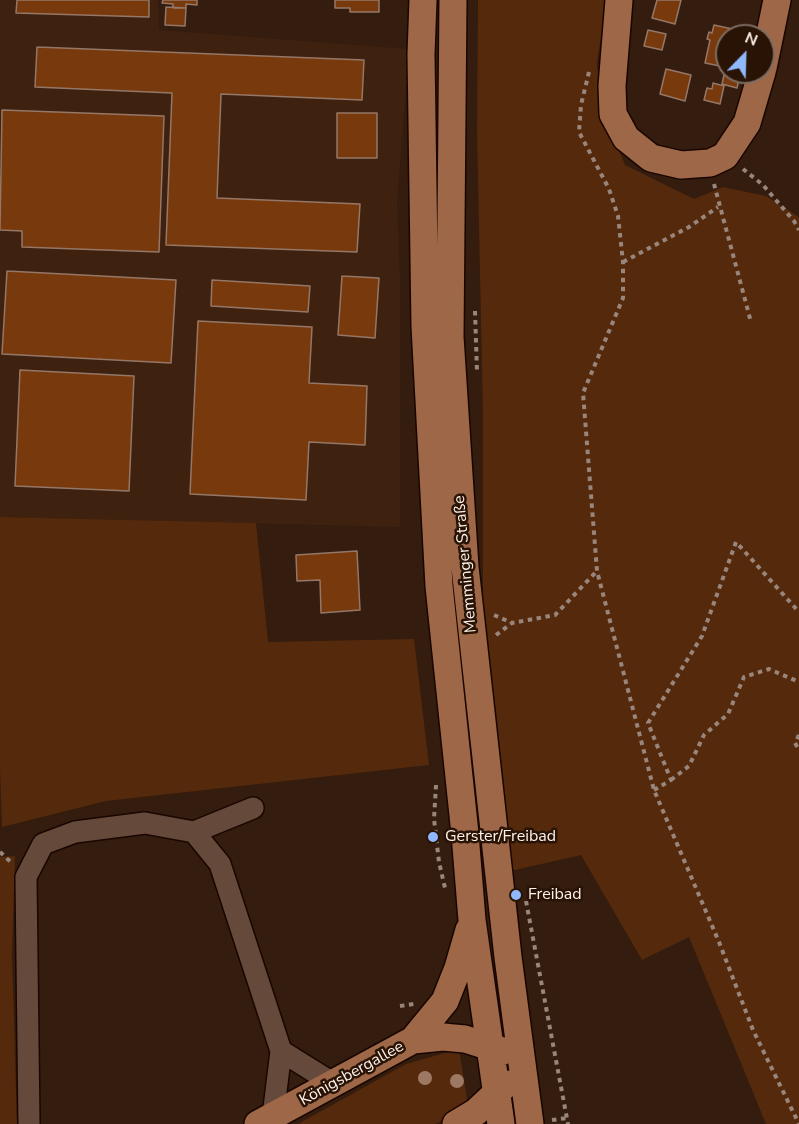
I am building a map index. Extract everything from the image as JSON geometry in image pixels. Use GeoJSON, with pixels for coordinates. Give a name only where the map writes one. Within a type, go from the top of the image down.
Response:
{"type":"FeatureCollection","features":[{"type":"Feature","properties":{"kind":"main road","name":"Memminger Straße"},"geometry":{"type":"LineString","coordinates":[[423,0],[416,53],[425,326],[439,586],[472,920],[501,1124]]}},
{"type":"Feature","properties":{"kind":"main road","name":"Memminger Straße"},"geometry":{"type":"LineString","coordinates":[[453,0],[450,337],[465,567],[507,947],[530,1124]]}},
{"type":"Feature","properties":{"kind":"main road"},"geometry":{"type":"LineString","coordinates":[[619,0],[612,86],[613,114],[626,138],[651,158],[681,165],[710,163],[725,156],[747,123],[758,84]]}},
{"type":"Feature","properties":{"kind":"main road"},"geometry":{"type":"LineString","coordinates":[[772,24],[777,0]]}},
{"type":"Feature","properties":{"kind":"main road"},"geometry":{"type":"LineString","coordinates":[[413,1040],[445,1001],[458,968],[472,920]]}},
{"type":"Feature","properties":{"kind":"main road"},"geometry":{"type":"LineString","coordinates":[[413,1040],[443,1037],[465,1039],[490,1046],[523,1062],[498,1093],[469,1117],[456,1124]]}},
{"type":"Feature","properties":{"kind":"main road","name":"Königsbergallee"},"geometry":{"type":"LineString","coordinates":[[265,1120],[413,1040]]}},
{"type":"Feature","properties":{"kind":"lane"},"geometry":{"type":"LineString","coordinates":[[28,1124],[26,877],[44,844],[75,832],[145,823],[194,832],[253,807]]}},
{"type":"Feature","properties":{"kind":"lane"},"geometry":{"type":"LineString","coordinates":[[194,832],[220,864],[281,1051],[265,1120]]}},
{"type":"Feature","properties":{"kind":"lane"},"geometry":{"type":"LineString","coordinates":[[281,1051],[334,1084]]}},
{"type":"Feature","properties":{"kind":"path"},"geometry":{"type":"LineString","coordinates":[[590,69],[581,105],[579,132],[609,189],[618,216],[623,262],[623,298],[583,393],[597,571],[654,790],[719,942],[753,1030],[799,1124]]}},
{"type":"Feature","properties":{"kind":"path"},"geometry":{"type":"LineString","coordinates":[[710,163],[719,207],[751,322]]}},
{"type":"Feature","properties":{"kind":"path"},"geometry":{"type":"LineString","coordinates":[[763,185],[799,230]]}},
{"type":"Feature","properties":{"kind":"path"},"geometry":{"type":"LineString","coordinates":[[623,262],[688,227],[719,207]]}},
{"type":"Feature","properties":{"kind":"path"},"geometry":{"type":"LineString","coordinates":[[474,300],[477,382]]}},
{"type":"Feature","properties":{"kind":"path"},"geometry":{"type":"LineString","coordinates":[[671,780],[648,723],[702,636],[736,542],[799,612]]}},
{"type":"Feature","properties":{"kind":"path"},"geometry":{"type":"LineString","coordinates":[[496,634],[512,623],[555,615],[597,571]]}},
{"type":"Feature","properties":{"kind":"path"},"geometry":{"type":"LineString","coordinates":[[493,646],[496,634],[494,615],[512,623]]}},
{"type":"Feature","properties":{"kind":"path"},"geometry":{"type":"LineString","coordinates":[[654,790],[689,766],[704,735],[728,714],[744,677],[769,669],[799,682]]}},
{"type":"Feature","properties":{"kind":"path"},"geometry":{"type":"LineString","coordinates":[[799,735],[795,743],[799,750]]}},
{"type":"Feature","properties":{"kind":"path"},"geometry":{"type":"LineString","coordinates":[[525,892],[568,1124]]}},
{"type":"Feature","properties":{"kind":"shaded area"},"geometry":{"type":"Polygon","coordinates":[[[0,0],[158,0],[159,30],[409,49],[397,203],[400,279],[400,527],[0,517],[0,0]]]}},
{"type":"Feature","properties":{"kind":"shaded area"},"geometry":{"type":"Polygon","coordinates":[[[478,0],[607,0],[597,62],[600,103],[625,165],[694,199],[723,187],[766,196],[799,217],[799,1124],[766,1124],[689,937],[642,960],[581,855],[506,872],[483,630],[483,414],[477,133],[478,0]]]}},
{"type":"Feature","properties":{"kind":"shaded area"},"geometry":{"type":"Polygon","coordinates":[[[0,517],[256,523],[268,642],[414,639],[429,765],[106,801],[2,827],[0,517]]]}},
{"type":"Feature","properties":{"kind":"shaded area"},"geometry":{"type":"Polygon","coordinates":[[[15,856],[12,954],[17,1124],[0,1124],[0,857],[15,856]]]}},
{"type":"Feature","properties":{"kind":"shaded area"},"geometry":{"type":"Polygon","coordinates":[[[459,1049],[468,1105],[440,1122],[435,1124],[298,1124],[406,1064],[459,1049]]]}},
{"type":"Feature","properties":{"kind":"building"},"geometry":{"type":"Polygon","coordinates":[[[17,0],[149,0],[149,17],[16,13],[17,0]]]}},
{"type":"Feature","properties":{"kind":"building"},"geometry":{"type":"Polygon","coordinates":[[[163,0],[197,0],[197,5],[186,4],[186,8],[173,8],[173,4],[162,3],[163,0]]]}},
{"type":"Feature","properties":{"kind":"building"},"geometry":{"type":"Polygon","coordinates":[[[335,0],[379,0],[379,12],[350,12],[350,8],[335,8],[335,0]]]}},
{"type":"Feature","properties":{"kind":"building"},"geometry":{"type":"Polygon","coordinates":[[[657,0],[681,0],[675,24],[652,18],[657,0]]]}},
{"type":"Feature","properties":{"kind":"building"},"geometry":{"type":"Polygon","coordinates":[[[166,7],[186,8],[185,26],[165,25],[166,7]]]}},
{"type":"Feature","properties":{"kind":"building"},"geometry":{"type":"Polygon","coordinates":[[[715,25],[715,65],[705,63],[710,40],[707,39],[709,32],[712,33],[715,25]]]}},
{"type":"Feature","properties":{"kind":"building"},"geometry":{"type":"Polygon","coordinates":[[[648,30],[666,34],[662,50],[644,46],[648,30]]]}},
{"type":"Feature","properties":{"kind":"building"},"geometry":{"type":"Polygon","coordinates":[[[37,47],[364,60],[362,100],[221,94],[217,198],[360,204],[357,252],[166,245],[172,93],[35,87],[37,47]]]}},
{"type":"Feature","properties":{"kind":"building"},"geometry":{"type":"Polygon","coordinates":[[[666,69],[691,75],[685,101],[660,94],[666,69]]]}},
{"type":"Feature","properties":{"kind":"building"},"geometry":{"type":"Polygon","coordinates":[[[713,83],[724,86],[720,104],[704,100],[707,88],[712,89],[713,83]]]}},
{"type":"Feature","properties":{"kind":"building"},"geometry":{"type":"Polygon","coordinates":[[[722,84],[738,84],[737,88],[722,84]]]}},
{"type":"Feature","properties":{"kind":"building"},"geometry":{"type":"Polygon","coordinates":[[[2,110],[164,116],[159,252],[22,247],[22,231],[0,230],[2,110]]]}},
{"type":"Feature","properties":{"kind":"building"},"geometry":{"type":"Polygon","coordinates":[[[337,113],[377,113],[377,158],[337,158],[337,113]]]}},
{"type":"Feature","properties":{"kind":"building"},"geometry":{"type":"Polygon","coordinates":[[[7,271],[176,280],[171,363],[2,354],[7,271]]]}},
{"type":"Feature","properties":{"kind":"building"},"geometry":{"type":"Polygon","coordinates":[[[342,276],[379,278],[375,338],[338,335],[342,276]]]}},
{"type":"Feature","properties":{"kind":"building"},"geometry":{"type":"Polygon","coordinates":[[[212,280],[310,286],[308,312],[211,306],[212,280]]]}},
{"type":"Feature","properties":{"kind":"building"},"geometry":{"type":"Polygon","coordinates":[[[198,321],[312,327],[309,383],[367,386],[365,445],[309,442],[306,500],[190,494],[198,321]]]}},
{"type":"Feature","properties":{"kind":"building"},"geometry":{"type":"Polygon","coordinates":[[[20,370],[134,376],[129,491],[15,486],[20,370]]]}},
{"type":"Feature","properties":{"kind":"building"},"geometry":{"type":"Polygon","coordinates":[[[357,551],[360,610],[321,613],[320,580],[297,581],[296,555],[357,551]]]}},
{"type":"Feature","properties":{"kind":"place","name":"Gerster/Freibad"},"geometry":{"type":"Point","coordinates":[433,837]}},
{"type":"Feature","properties":{"kind":"place","name":"Freibad"},"geometry":{"type":"Point","coordinates":[516,895]}}]}
